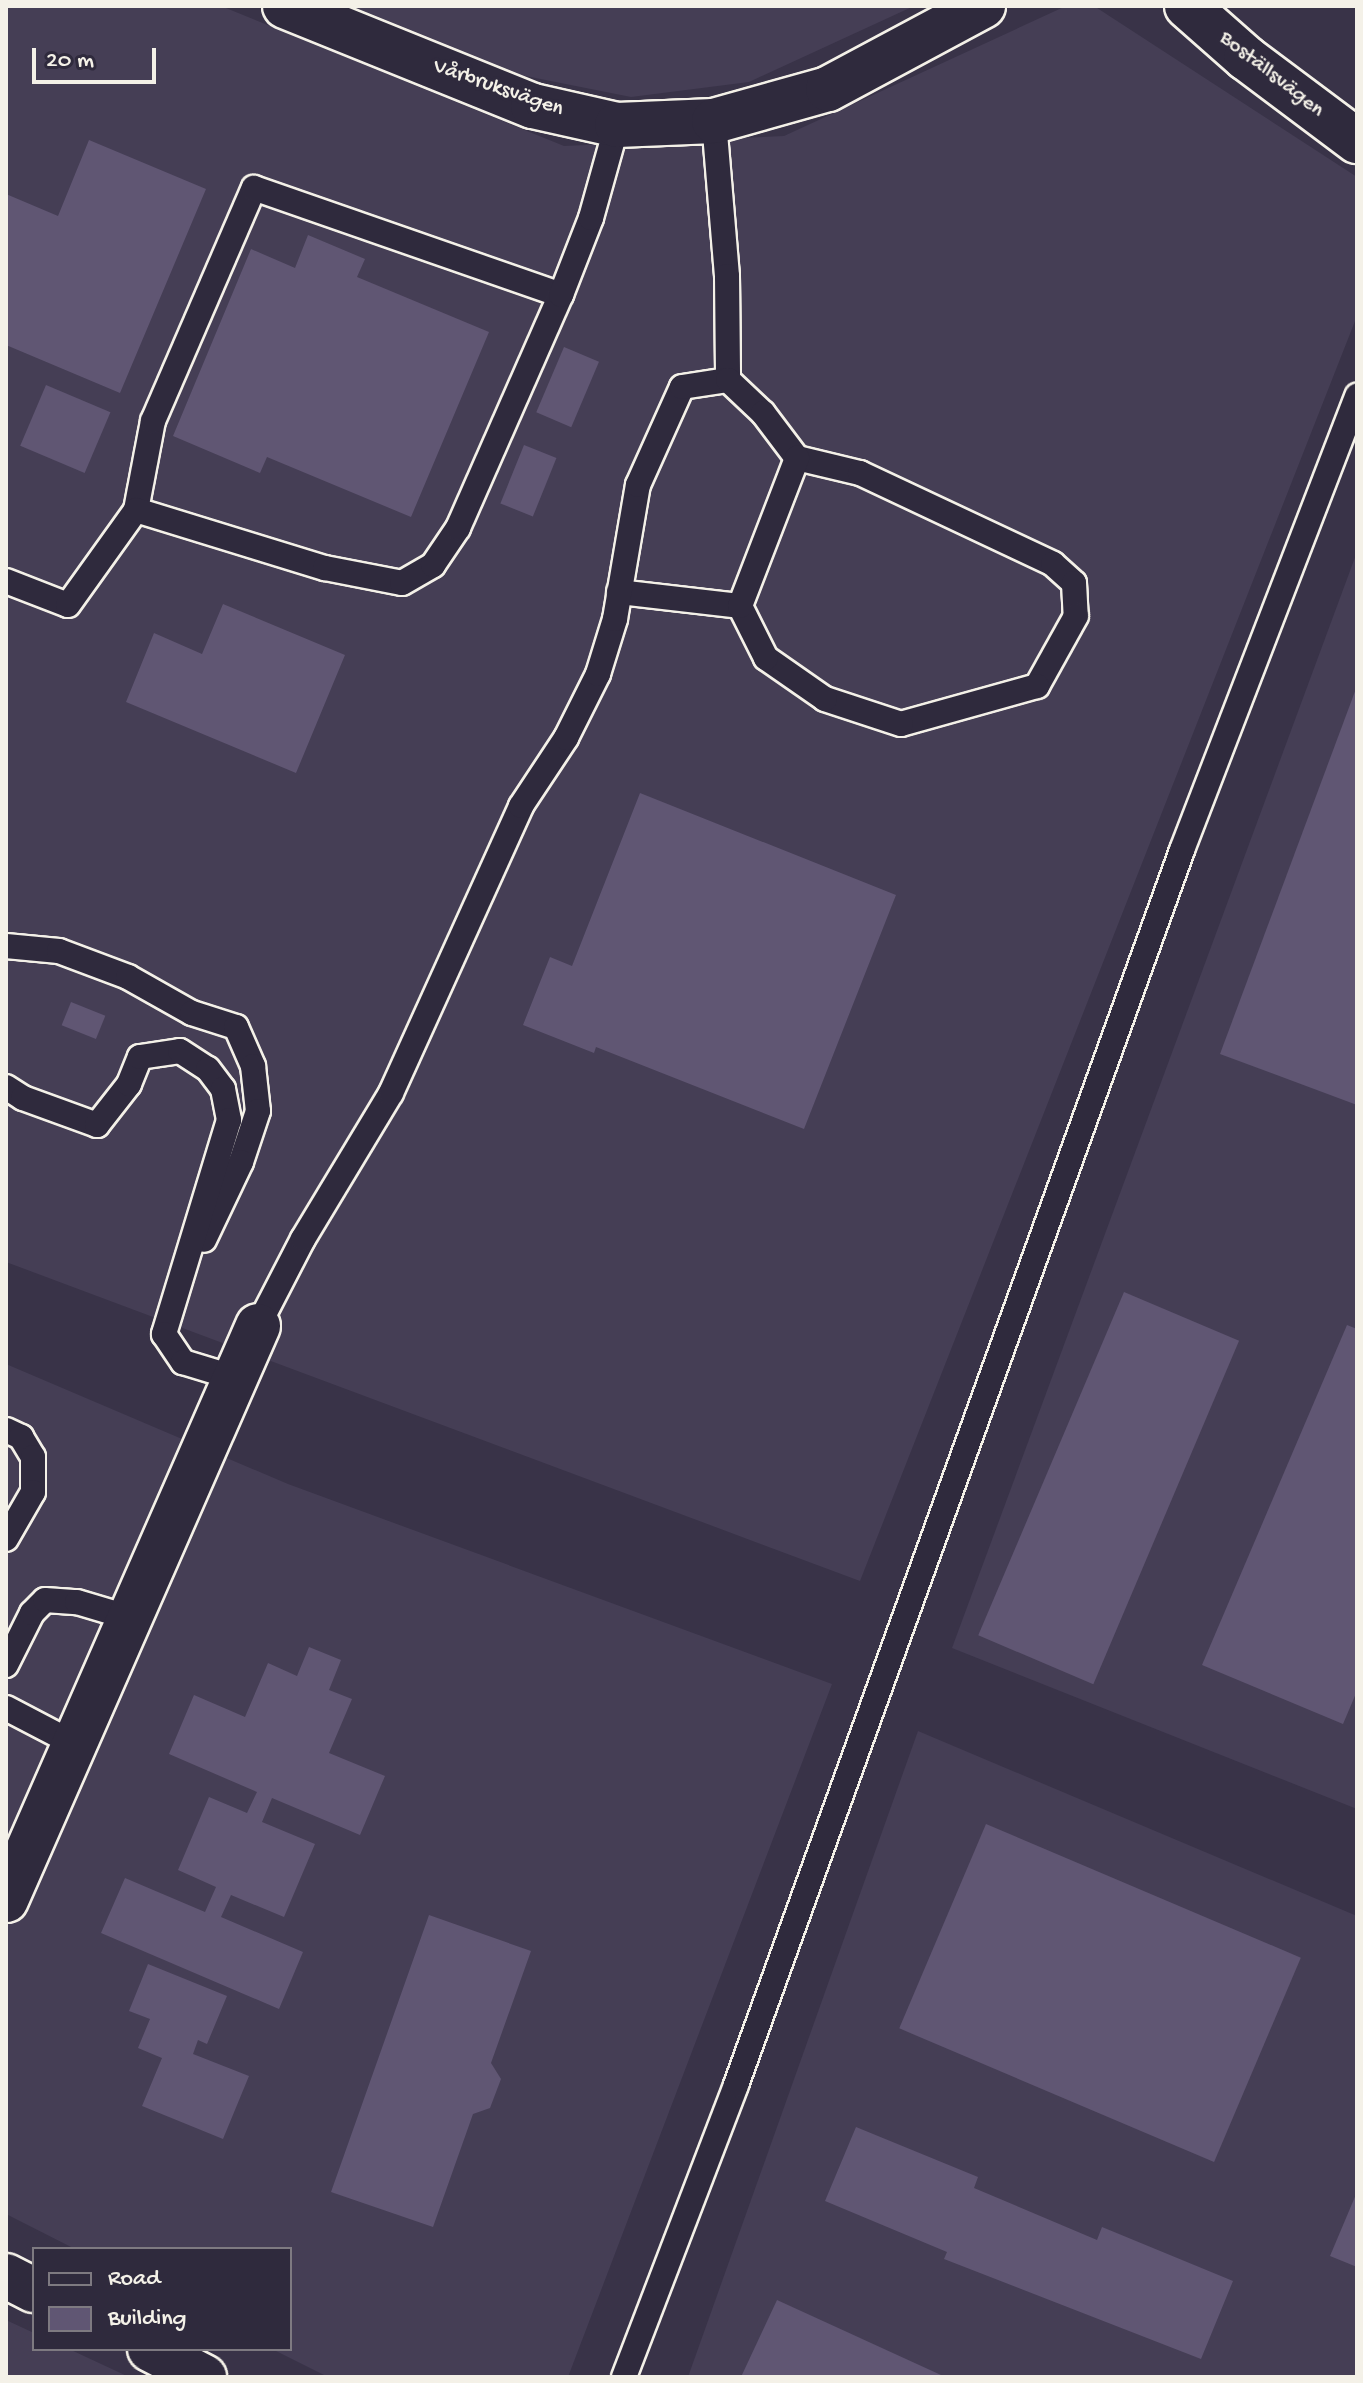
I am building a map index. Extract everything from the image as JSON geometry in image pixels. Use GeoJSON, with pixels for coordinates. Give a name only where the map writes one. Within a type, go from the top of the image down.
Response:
{"type":"FeatureCollection","features":[{"type":"Feature","properties":{"kind":"street","name":"Vårbruksvägen"},"geometry":{"type":"LineString","coordinates":[[285,6],[533,106],[617,125],[714,121],[828,89],[983,6]]}},
{"type":"Feature","properties":{"kind":"street","name":"Boställsvägen"},"geometry":{"type":"LineString","coordinates":[[1187,6],[1246,58],[1357,141]]}},
{"type":"Feature","properties":{"kind":"street"},"geometry":{"type":"LineString","coordinates":[[6,1900],[258,1326]]}},
{"type":"Feature","properties":{"kind":"street"},"geometry":{"type":"LineString","coordinates":[[6,2276],[32,2289]]}},
{"type":"Feature","properties":{"kind":"street"},"geometry":{"type":"LineString","coordinates":[[154,2351],[204,2377]]}},
{"type":"Feature","properties":{"kind":"lane"},"geometry":{"type":"LineString","coordinates":[[714,121],[727,276],[728,380],[763,413],[797,458],[860,473],[1053,564],[1074,583],[1076,616],[1037,686],[901,724],[825,699],[766,658],[740,606],[797,458]]}},
{"type":"Feature","properties":{"kind":"lane"},"geometry":{"type":"LineString","coordinates":[[136,510],[325,568],[402,583],[433,565],[458,528],[561,295],[591,218],[617,125]]}},
{"type":"Feature","properties":{"kind":"lane"},"geometry":{"type":"LineString","coordinates":[[6,581],[68,605],[136,510],[153,421],[254,188],[561,295]]}},
{"type":"Feature","properties":{"kind":"lane"},"geometry":{"type":"LineString","coordinates":[[258,1326],[303,1239],[391,1093],[514,820],[566,738],[598,674],[619,592],[638,485],[682,387],[728,380]]}},
{"type":"Feature","properties":{"kind":"lane"},"geometry":{"type":"LineString","coordinates":[[624,2377],[742,2070],[1182,850],[1357,396]]}},
{"type":"Feature","properties":{"kind":"lane"},"geometry":{"type":"LineString","coordinates":[[619,592],[740,606]]}},
{"type":"Feature","properties":{"kind":"lane"},"geometry":{"type":"LineString","coordinates":[[6,946],[59,951],[128,977],[192,1013],[236,1027],[253,1066],[258,1111],[241,1162],[180,1289]]}},
{"type":"Feature","properties":{"kind":"lane"},"geometry":{"type":"LineString","coordinates":[[6,1087],[23,1098],[97,1125],[129,1084],[140,1057],[180,1051],[208,1069],[223,1089],[229,1120],[209,1173],[180,1289],[164,1334],[183,1362],[236,1378]]}},
{"type":"Feature","properties":{"kind":"lane"},"geometry":{"type":"LineString","coordinates":[[6,1430],[21,1437],[33,1457],[33,1492],[6,1539]]}},
{"type":"Feature","properties":{"kind":"lane"},"geometry":{"type":"LineString","coordinates":[[6,1665],[32,1613],[45,1600],[77,1602],[131,1618]]}},
{"type":"Feature","properties":{"kind":"lane"},"geometry":{"type":"LineString","coordinates":[[6,1708],[75,1744]]}},
{"type":"Feature","properties":{"kind":"shaded area"},"geometry":{"type":"Polygon","coordinates":[[[6,6],[221,6],[564,146],[784,136],[1066,6],[1094,6],[1357,177],[1357,316],[860,1581],[6,1262],[6,6]]]}},
{"type":"Feature","properties":{"kind":"shaded area"},"geometry":{"type":"Polygon","coordinates":[[[351,6],[914,6],[749,82],[631,97],[491,69],[351,6]]]}},
{"type":"Feature","properties":{"kind":"shaded area"},"geometry":{"type":"Polygon","coordinates":[[[1357,552],[1357,1809],[952,1648],[1357,552]]]}},
{"type":"Feature","properties":{"kind":"shaded area"},"geometry":{"type":"Polygon","coordinates":[[[6,1364],[288,1484],[832,1684],[568,2377],[328,2377],[276,2351],[292,2351],[292,2247],[71,2247],[6,2214],[6,1364]]]}},
{"type":"Feature","properties":{"kind":"shaded area"},"geometry":{"type":"Polygon","coordinates":[[[918,1731],[1357,1916],[1357,2377],[688,2377],[918,1731]]]}},
{"type":"Feature","properties":{"kind":"shaded area"},"geometry":{"type":"Polygon","coordinates":[[[6,2320],[32,2332],[32,2351],[73,2351],[129,2377],[6,2377],[6,2320]]]}},
{"type":"Feature","properties":{"kind":"building"},"geometry":{"type":"Polygon","coordinates":[[[89,140],[206,189],[120,393],[6,345],[6,194],[58,216],[89,140]]]}},
{"type":"Feature","properties":{"kind":"building"},"geometry":{"type":"Polygon","coordinates":[[[308,235],[365,259],[357,277],[489,332],[411,517],[267,457],[260,473],[173,436],[251,249],[295,268],[308,235]]]}},
{"type":"Feature","properties":{"kind":"building"},"geometry":{"type":"Polygon","coordinates":[[[564,347],[599,362],[571,427],[536,412],[564,347]]]}},
{"type":"Feature","properties":{"kind":"building"},"geometry":{"type":"Polygon","coordinates":[[[46,385],[110,412],[85,473],[20,446],[46,385]]]}},
{"type":"Feature","properties":{"kind":"building"},"geometry":{"type":"Polygon","coordinates":[[[524,445],[556,458],[533,517],[500,503],[524,445]]]}},
{"type":"Feature","properties":{"kind":"building"},"geometry":{"type":"Polygon","coordinates":[[[223,604],[345,655],[296,773],[126,702],[154,633],[202,654],[223,604]]]}},
{"type":"Feature","properties":{"kind":"building"},"geometry":{"type":"Polygon","coordinates":[[[1357,686],[1357,1105],[1220,1054],[1357,686]]]}},
{"type":"Feature","properties":{"kind":"building"},"geometry":{"type":"Polygon","coordinates":[[[640,793],[896,895],[804,1129],[596,1047],[594,1053],[523,1025],[550,957],[572,966],[640,793]]]}},
{"type":"Feature","properties":{"kind":"building"},"geometry":{"type":"Polygon","coordinates":[[[71,1002],[105,1016],[96,1039],[62,1025],[71,1002]]]}},
{"type":"Feature","properties":{"kind":"building"},"geometry":{"type":"Polygon","coordinates":[[[1124,1292],[1239,1341],[1093,1684],[978,1635],[1124,1292]]]}},
{"type":"Feature","properties":{"kind":"building"},"geometry":{"type":"Polygon","coordinates":[[[1347,1325],[1357,1329],[1357,1691],[1343,1724],[1202,1665],[1347,1325]]]}},
{"type":"Feature","properties":{"kind":"building"},"geometry":{"type":"Polygon","coordinates":[[[309,1647],[341,1660],[329,1690],[352,1699],[329,1753],[385,1776],[360,1835],[272,1798],[262,1822],[315,1844],[284,1917],[231,1895],[221,1917],[303,1952],[279,2009],[101,1933],[125,1878],[205,1912],[216,1887],[178,1870],[209,1797],[247,1813],[257,1792],[169,1754],[194,1695],[245,1717],[268,1663],[297,1676],[309,1647]]]}},
{"type":"Feature","properties":{"kind":"building"},"geometry":{"type":"Polygon","coordinates":[[[986,1824],[1301,1958],[1214,2162],[899,2028],[986,1824]]]}},
{"type":"Feature","properties":{"kind":"building"},"geometry":{"type":"Polygon","coordinates":[[[429,1915],[531,1951],[491,2063],[501,2079],[490,2108],[473,2114],[433,2227],[331,2192],[429,1915]]]}},
{"type":"Feature","properties":{"kind":"building"},"geometry":{"type":"Polygon","coordinates":[[[148,1964],[227,1996],[207,2044],[198,2040],[193,2054],[249,2076],[223,2139],[142,2106],[162,2058],[138,2048],[150,2019],[129,2011],[148,1964]]]}},
{"type":"Feature","properties":{"kind":"building"},"geometry":{"type":"Polygon","coordinates":[[[856,2127],[978,2177],[974,2188],[1097,2240],[1102,2227],[1233,2281],[1201,2359],[944,2259],[947,2252],[825,2201],[856,2127]]]}},
{"type":"Feature","properties":{"kind":"building"},"geometry":{"type":"Polygon","coordinates":[[[1357,2192],[1357,2267],[1330,2256],[1357,2192]]]}},
{"type":"Feature","properties":{"kind":"building"},"geometry":{"type":"Polygon","coordinates":[[[777,2300],[941,2375],[741,2377],[777,2300]]]}}]}
